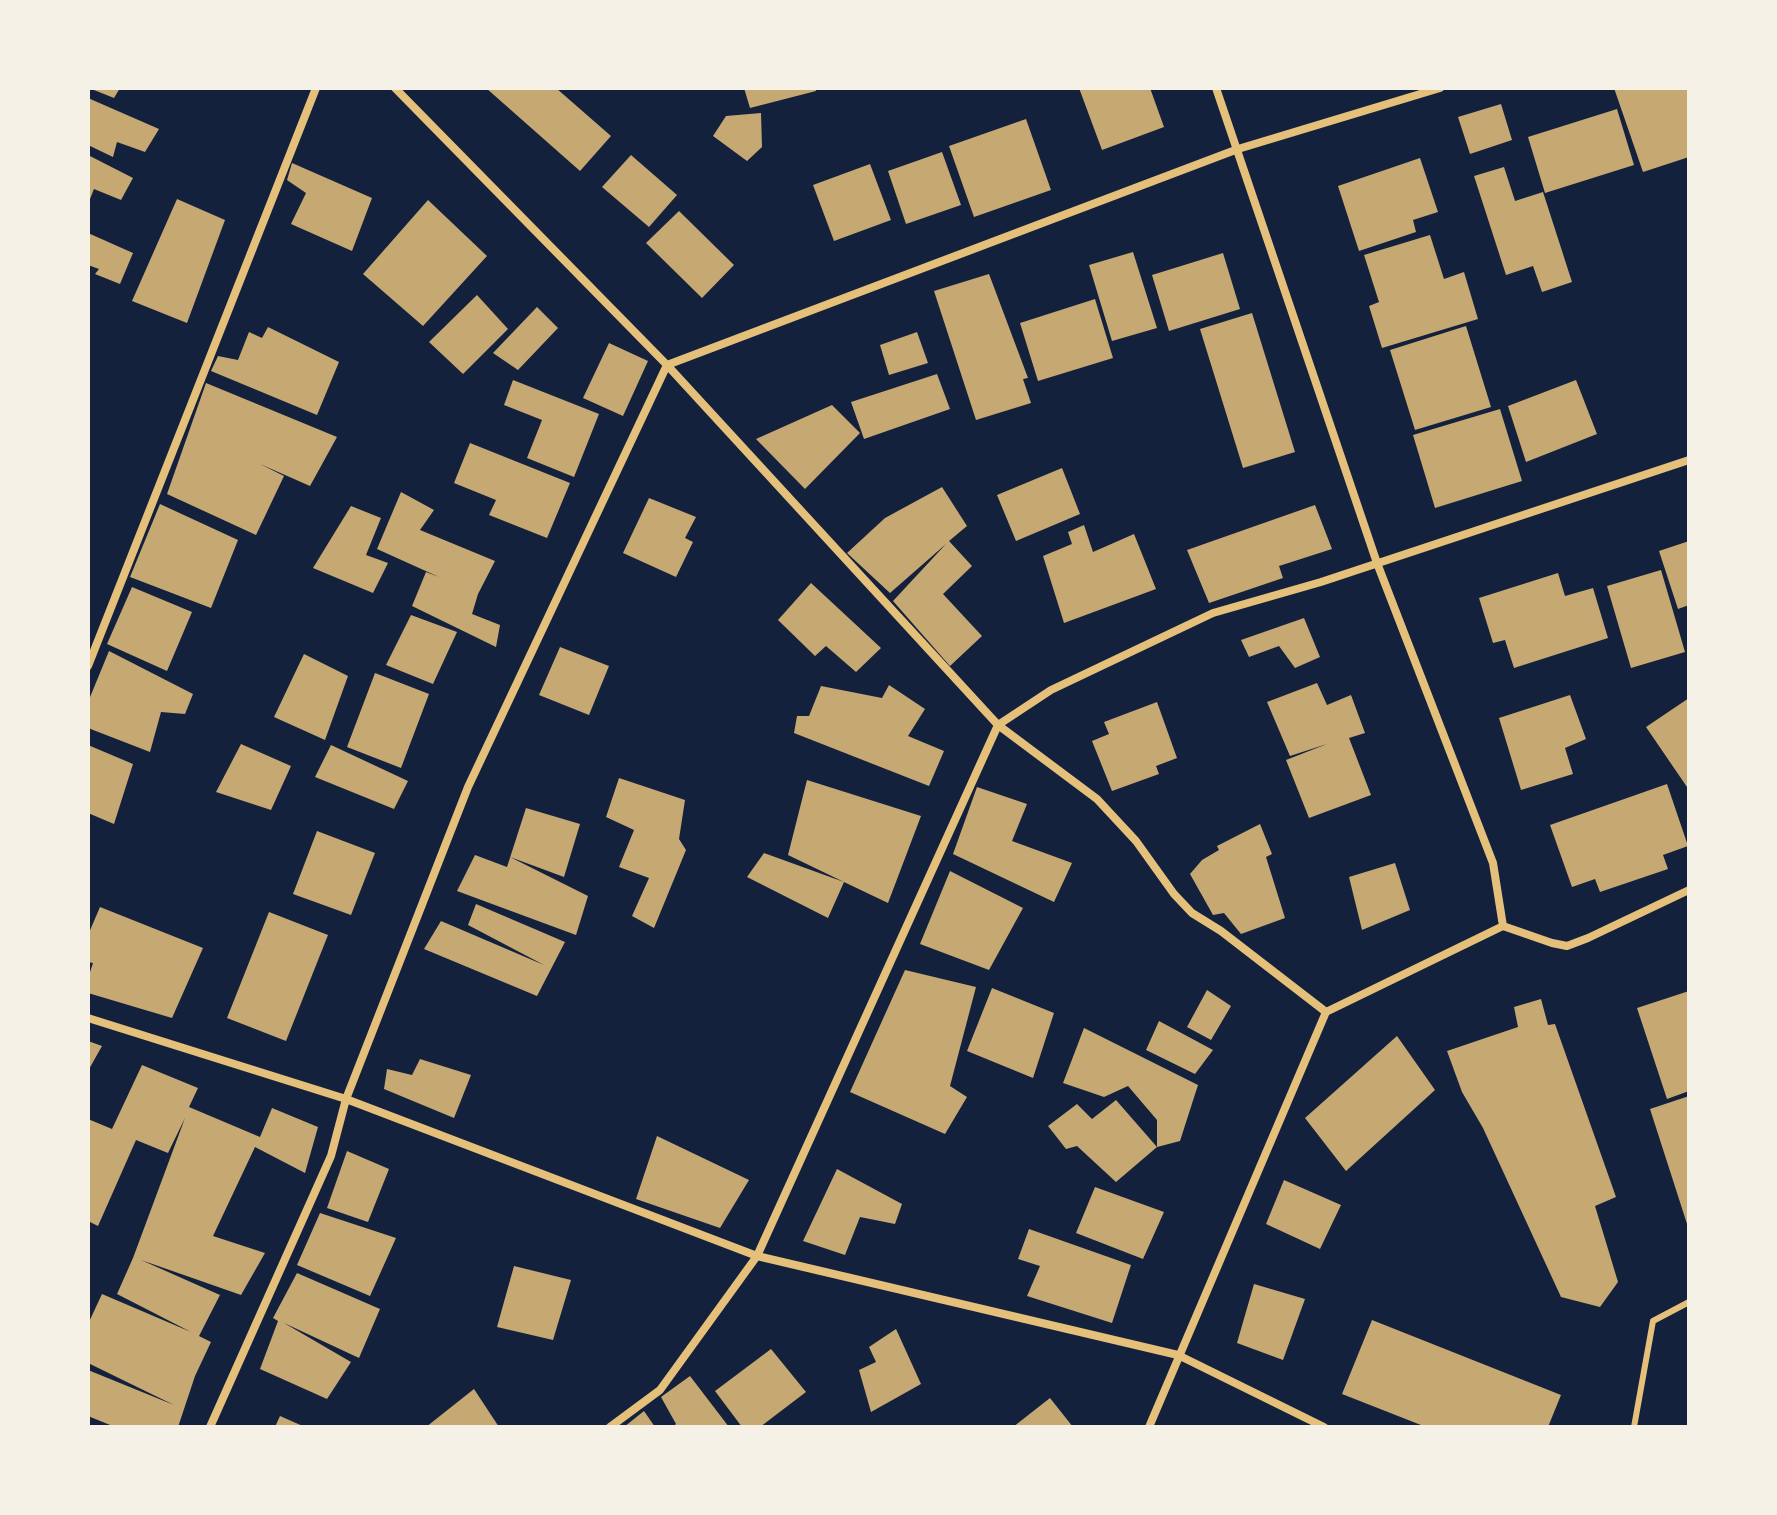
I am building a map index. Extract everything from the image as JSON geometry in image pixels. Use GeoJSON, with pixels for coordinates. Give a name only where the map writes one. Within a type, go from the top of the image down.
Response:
{"type":"FeatureCollection","features":[{"type":"Feature","properties":{"kind":"street"},"geometry":{"type":"LineString","coordinates":[[88,666],[316,88]]}},
{"type":"Feature","properties":{"kind":"street"},"geometry":{"type":"LineString","coordinates":[[395,88],[667,365],[998,725],[1097,799],[1131,835],[1174,894],[1192,913],[1221,931],[1326,1012]]}},
{"type":"Feature","properties":{"kind":"street"},"geometry":{"type":"LineString","coordinates":[[1216,88],[1377,563],[1493,863],[1503,926]]}},
{"type":"Feature","properties":{"kind":"street"},"geometry":{"type":"LineString","coordinates":[[210,1427],[331,1156],[346,1099],[468,787],[667,365],[1238,149],[1440,88]]}},
{"type":"Feature","properties":{"kind":"street"},"geometry":{"type":"LineString","coordinates":[[610,1427],[660,1390],[757,1256],[998,725],[1051,690],[1213,613],[1321,582],[1689,460]]}},
{"type":"Feature","properties":{"kind":"street"},"geometry":{"type":"LineString","coordinates":[[1149,1427],[1326,1012],[1503,926],[1567,946],[1689,890]]}},
{"type":"Feature","properties":{"kind":"street"},"geometry":{"type":"LineString","coordinates":[[88,1018],[346,1099],[757,1256],[1178,1355],[1324,1427]]}},
{"type":"Feature","properties":{"kind":"lane"},"geometry":{"type":"LineString","coordinates":[[1634,1427],[1653,1321],[1689,1302]]}},
{"type":"Feature","properties":{"kind":"building"},"geometry":{"type":"Polygon","coordinates":[[[89,88],[120,88],[114,98],[89,88]]]}},
{"type":"Feature","properties":{"kind":"building"},"geometry":{"type":"Polygon","coordinates":[[[486,88],[556,88],[611,136],[580,171],[486,88]]]}},
{"type":"Feature","properties":{"kind":"building"},"geometry":{"type":"Polygon","coordinates":[[[744,88],[815,88],[816,91],[750,108],[744,88]]]}},
{"type":"Feature","properties":{"kind":"building"},"geometry":{"type":"Polygon","coordinates":[[[1079,88],[1150,88],[1164,127],[1102,150],[1079,88]]]}},
{"type":"Feature","properties":{"kind":"building"},"geometry":{"type":"Polygon","coordinates":[[[1614,88],[1689,88],[1689,157],[1643,172],[1614,88]]]}},
{"type":"Feature","properties":{"kind":"building"},"geometry":{"type":"Polygon","coordinates":[[[88,98],[159,129],[145,152],[117,142],[113,157],[88,145],[88,98]]]}},
{"type":"Feature","properties":{"kind":"building"},"geometry":{"type":"Polygon","coordinates":[[[1501,104],[1512,140],[1470,154],[1458,117],[1501,104]]]}},
{"type":"Feature","properties":{"kind":"building"},"geometry":{"type":"Polygon","coordinates":[[[1617,109],[1634,165],[1545,193],[1528,137],[1617,109]]]}},
{"type":"Feature","properties":{"kind":"building"},"geometry":{"type":"Polygon","coordinates":[[[761,113],[762,147],[747,161],[713,136],[726,116],[761,113]]]}},
{"type":"Feature","properties":{"kind":"building"},"geometry":{"type":"Polygon","coordinates":[[[1026,119],[1051,190],[974,217],[949,146],[1026,119]]]}},
{"type":"Feature","properties":{"kind":"building"},"geometry":{"type":"Polygon","coordinates":[[[942,152],[961,205],[906,224],[888,171],[942,152]]]}},
{"type":"Feature","properties":{"kind":"building"},"geometry":{"type":"Polygon","coordinates":[[[88,155],[133,178],[121,200],[94,189],[88,204],[88,155]]]}},
{"type":"Feature","properties":{"kind":"building"},"geometry":{"type":"Polygon","coordinates":[[[631,155],[677,195],[649,227],[602,187],[631,155]]]}},
{"type":"Feature","properties":{"kind":"building"},"geometry":{"type":"Polygon","coordinates":[[[1420,158],[1438,212],[1413,220],[1416,232],[1359,251],[1338,186],[1420,158]]]}},
{"type":"Feature","properties":{"kind":"building"},"geometry":{"type":"Polygon","coordinates":[[[292,163],[372,198],[352,251],[291,224],[306,193],[287,180],[292,163]]]}},
{"type":"Feature","properties":{"kind":"building"},"geometry":{"type":"Polygon","coordinates":[[[870,164],[891,220],[834,241],[813,185],[870,164]]]}},
{"type":"Feature","properties":{"kind":"building"},"geometry":{"type":"Polygon","coordinates":[[[1504,167],[1515,201],[1543,192],[1572,282],[1542,292],[1533,266],[1506,275],[1474,176],[1504,167]]]}},
{"type":"Feature","properties":{"kind":"building"},"geometry":{"type":"Polygon","coordinates":[[[177,199],[225,220],[187,323],[132,301],[177,199]]]}},
{"type":"Feature","properties":{"kind":"building"},"geometry":{"type":"Polygon","coordinates":[[[428,200],[487,256],[423,326],[363,274],[428,200]]]}},
{"type":"Feature","properties":{"kind":"building"},"geometry":{"type":"Polygon","coordinates":[[[679,211],[734,265],[702,298],[646,243],[679,211]]]}},
{"type":"Feature","properties":{"kind":"building"},"geometry":{"type":"Polygon","coordinates":[[[88,233],[133,253],[120,284],[95,274],[99,269],[88,265],[88,233]]]}},
{"type":"Feature","properties":{"kind":"building"},"geometry":{"type":"Polygon","coordinates":[[[1430,235],[1444,279],[1464,272],[1478,319],[1382,348],[1369,306],[1379,302],[1364,255],[1430,235]]]}},
{"type":"Feature","properties":{"kind":"building"},"geometry":{"type":"Polygon","coordinates":[[[1133,252],[1157,328],[1112,341],[1089,265],[1133,252]]]}},
{"type":"Feature","properties":{"kind":"building"},"geometry":{"type":"Polygon","coordinates":[[[1223,253],[1240,309],[1169,331],[1152,275],[1223,253]]]}},
{"type":"Feature","properties":{"kind":"building"},"geometry":{"type":"Polygon","coordinates":[[[989,274],[1028,378],[1023,379],[1031,403],[976,420],[934,291],[989,274]]]}},
{"type":"Feature","properties":{"kind":"building"},"geometry":{"type":"Polygon","coordinates":[[[477,295],[508,329],[463,374],[429,342],[477,295]]]}},
{"type":"Feature","properties":{"kind":"building"},"geometry":{"type":"Polygon","coordinates":[[[1095,299],[1113,358],[1038,381],[1020,323],[1095,299]]]}},
{"type":"Feature","properties":{"kind":"building"},"geometry":{"type":"Polygon","coordinates":[[[537,307],[558,328],[518,370],[493,353],[537,307]]]}},
{"type":"Feature","properties":{"kind":"building"},"geometry":{"type":"Polygon","coordinates":[[[1252,313],[1295,452],[1243,468],[1200,329],[1252,313]]]}},
{"type":"Feature","properties":{"kind":"building"},"geometry":{"type":"Polygon","coordinates":[[[1466,326],[1491,407],[1415,430],[1390,350],[1466,326]]]}},
{"type":"Feature","properties":{"kind":"building"},"geometry":{"type":"Polygon","coordinates":[[[268,327],[339,362],[317,415],[211,371],[218,356],[238,360],[249,332],[262,338],[268,327]]]}},
{"type":"Feature","properties":{"kind":"building"},"geometry":{"type":"Polygon","coordinates":[[[917,332],[928,363],[889,375],[880,345],[917,332]]]}},
{"type":"Feature","properties":{"kind":"building"},"geometry":{"type":"Polygon","coordinates":[[[609,343],[648,361],[623,416],[583,398],[609,343]]]}},
{"type":"Feature","properties":{"kind":"building"},"geometry":{"type":"Polygon","coordinates":[[[937,374],[950,409],[864,439],[851,402],[937,374]]]}},
{"type":"Feature","properties":{"kind":"building"},"geometry":{"type":"Polygon","coordinates":[[[513,380],[599,414],[574,477],[527,458],[542,420],[504,405],[513,380]]]}},
{"type":"Feature","properties":{"kind":"building"},"geometry":{"type":"Polygon","coordinates":[[[1576,380],[1597,434],[1526,462],[1508,406],[1576,380]]]}},
{"type":"Feature","properties":{"kind":"building"},"geometry":{"type":"Polygon","coordinates":[[[206,383],[337,437],[310,486],[260,464],[284,476],[256,535],[167,494],[206,383]]]}},
{"type":"Feature","properties":{"kind":"building"},"geometry":{"type":"Polygon","coordinates":[[[832,405],[860,433],[805,489],[756,439],[832,405]]]}},
{"type":"Feature","properties":{"kind":"building"},"geometry":{"type":"Polygon","coordinates":[[[1500,409],[1522,481],[1435,508],[1413,435],[1500,409]]]}},
{"type":"Feature","properties":{"kind":"building"},"geometry":{"type":"Polygon","coordinates":[[[470,443],[570,483],[547,538],[489,515],[496,500],[454,483],[470,443]]]}},
{"type":"Feature","properties":{"kind":"building"},"geometry":{"type":"Polygon","coordinates":[[[1062,468],[1080,514],[1016,541],[997,495],[1062,468]]]}},
{"type":"Feature","properties":{"kind":"building"},"geometry":{"type":"Polygon","coordinates":[[[942,487],[967,526],[949,541],[972,566],[943,594],[982,636],[950,666],[893,601],[946,544],[890,593],[847,553],[885,518],[942,487]]]}},
{"type":"Feature","properties":{"kind":"building"},"geometry":{"type":"Polygon","coordinates":[[[401,492],[434,510],[420,530],[495,561],[478,594],[472,614],[500,625],[496,647],[412,606],[426,572],[439,577],[377,549],[401,492]]]}},
{"type":"Feature","properties":{"kind":"building"},"geometry":{"type":"Polygon","coordinates":[[[649,498],[696,517],[685,538],[693,542],[676,577],[623,553],[649,498]]]}},
{"type":"Feature","properties":{"kind":"building"},"geometry":{"type":"Polygon","coordinates":[[[160,504],[238,540],[211,608],[130,577],[160,504]]]}},
{"type":"Feature","properties":{"kind":"building"},"geometry":{"type":"Polygon","coordinates":[[[1315,505],[1332,549],[1279,566],[1283,578],[1209,603],[1187,550],[1315,505]]]}},
{"type":"Feature","properties":{"kind":"building"},"geometry":{"type":"Polygon","coordinates":[[[351,506],[381,518],[366,555],[388,563],[373,593],[313,568],[351,506]]]}},
{"type":"Feature","properties":{"kind":"building"},"geometry":{"type":"Polygon","coordinates":[[[1084,525],[1093,552],[1134,534],[1156,589],[1064,623],[1043,556],[1072,544],[1068,532],[1084,525]]]}},
{"type":"Feature","properties":{"kind":"building"},"geometry":{"type":"Polygon","coordinates":[[[1689,541],[1689,605],[1678,609],[1659,551],[1689,541]]]}},
{"type":"Feature","properties":{"kind":"building"},"geometry":{"type":"Polygon","coordinates":[[[1661,570],[1685,652],[1631,668],[1607,586],[1661,570]]]}},
{"type":"Feature","properties":{"kind":"building"},"geometry":{"type":"Polygon","coordinates":[[[1558,573],[1565,596],[1593,588],[1608,638],[1514,668],[1505,640],[1493,643],[1479,598],[1558,573]]]}},
{"type":"Feature","properties":{"kind":"building"},"geometry":{"type":"Polygon","coordinates":[[[811,583],[881,648],[856,672],[826,646],[815,656],[778,620],[811,583]]]}},
{"type":"Feature","properties":{"kind":"building"},"geometry":{"type":"Polygon","coordinates":[[[132,587],[192,612],[167,671],[107,644],[132,587]]]}},
{"type":"Feature","properties":{"kind":"building"},"geometry":{"type":"Polygon","coordinates":[[[411,615],[457,632],[433,684],[386,665],[411,615]]]}},
{"type":"Feature","properties":{"kind":"building"},"geometry":{"type":"Polygon","coordinates":[[[1304,618],[1320,657],[1295,668],[1279,646],[1249,657],[1241,640],[1304,618]]]}},
{"type":"Feature","properties":{"kind":"building"},"geometry":{"type":"Polygon","coordinates":[[[560,647],[609,666],[589,715],[539,695],[560,647]]]}},
{"type":"Feature","properties":{"kind":"building"},"geometry":{"type":"Polygon","coordinates":[[[109,651],[193,694],[185,714],[161,712],[150,752],[88,728],[88,702],[109,651]]]}},
{"type":"Feature","properties":{"kind":"building"},"geometry":{"type":"Polygon","coordinates":[[[304,654],[348,676],[325,740],[274,717],[304,654]]]}},
{"type":"Feature","properties":{"kind":"building"},"geometry":{"type":"Polygon","coordinates":[[[375,673],[429,694],[401,768],[347,747],[375,673]]]}},
{"type":"Feature","properties":{"kind":"building"},"geometry":{"type":"Polygon","coordinates":[[[1317,683],[1327,705],[1351,695],[1365,733],[1349,738],[1371,795],[1309,818],[1286,760],[1327,744],[1290,756],[1267,702],[1317,683]]]}},
{"type":"Feature","properties":{"kind":"building"},"geometry":{"type":"Polygon","coordinates":[[[889,685],[925,709],[908,736],[944,751],[929,786],[794,733],[797,716],[809,716],[821,686],[882,698],[889,685]]]}},
{"type":"Feature","properties":{"kind":"building"},"geometry":{"type":"Polygon","coordinates":[[[1570,695],[1586,739],[1565,748],[1573,774],[1521,790],[1499,718],[1570,695]]]}},
{"type":"Feature","properties":{"kind":"building"},"geometry":{"type":"Polygon","coordinates":[[[1689,698],[1689,786],[1687,787],[1646,727],[1689,698]]]}},
{"type":"Feature","properties":{"kind":"building"},"geometry":{"type":"Polygon","coordinates":[[[1157,702],[1177,758],[1156,766],[1159,774],[1112,791],[1092,741],[1109,734],[1104,722],[1157,702]]]}},
{"type":"Feature","properties":{"kind":"building"},"geometry":{"type":"Polygon","coordinates":[[[241,744],[291,766],[271,810],[216,792],[241,744]]]}},
{"type":"Feature","properties":{"kind":"building"},"geometry":{"type":"Polygon","coordinates":[[[88,745],[133,764],[114,824],[88,813],[88,745]]]}},
{"type":"Feature","properties":{"kind":"building"},"geometry":{"type":"Polygon","coordinates":[[[331,745],[408,781],[394,809],[315,777],[331,745]]]}},
{"type":"Feature","properties":{"kind":"building"},"geometry":{"type":"Polygon","coordinates":[[[619,778],[685,800],[679,839],[686,850],[654,928],[632,916],[649,878],[619,867],[634,830],[606,817],[619,778]]]}},
{"type":"Feature","properties":{"kind":"building"},"geometry":{"type":"Polygon","coordinates":[[[807,780],[921,816],[888,903],[788,855],[807,780]]]}},
{"type":"Feature","properties":{"kind":"building"},"geometry":{"type":"Polygon","coordinates":[[[1667,784],[1688,846],[1663,855],[1668,869],[1600,892],[1595,879],[1572,887],[1550,825],[1667,784]]]}},
{"type":"Feature","properties":{"kind":"building"},"geometry":{"type":"Polygon","coordinates":[[[977,787],[1027,804],[1012,841],[1072,863],[1054,902],[953,854],[977,787]]]}},
{"type":"Feature","properties":{"kind":"building"},"geometry":{"type":"Polygon","coordinates":[[[526,808],[580,824],[564,877],[510,857],[526,808]]]}},
{"type":"Feature","properties":{"kind":"building"},"geometry":{"type":"Polygon","coordinates":[[[1260,824],[1272,854],[1266,857],[1285,918],[1241,934],[1224,913],[1213,915],[1190,874],[1202,860],[1219,850],[1217,846],[1260,824]]]}},
{"type":"Feature","properties":{"kind":"building"},"geometry":{"type":"Polygon","coordinates":[[[317,831],[375,853],[351,915],[293,894],[317,831]]]}},
{"type":"Feature","properties":{"kind":"building"},"geometry":{"type":"Polygon","coordinates":[[[764,853],[844,882],[828,918],[747,877],[764,853]]]}},
{"type":"Feature","properties":{"kind":"building"},"geometry":{"type":"Polygon","coordinates":[[[475,855],[507,867],[510,857],[588,896],[576,935],[457,891],[475,855]]]}},
{"type":"Feature","properties":{"kind":"building"},"geometry":{"type":"Polygon","coordinates":[[[1395,863],[1410,910],[1362,930],[1349,877],[1395,863]]]}},
{"type":"Feature","properties":{"kind":"building"},"geometry":{"type":"Polygon","coordinates":[[[950,871],[1023,908],[989,970],[920,944],[950,871]]]}},
{"type":"Feature","properties":{"kind":"building"},"geometry":{"type":"Polygon","coordinates":[[[476,904],[565,942],[537,996],[424,949],[441,921],[544,965],[468,925],[476,904]]]}},
{"type":"Feature","properties":{"kind":"building"},"geometry":{"type":"Polygon","coordinates":[[[100,907],[203,948],[172,1018],[88,993],[88,978],[93,963],[88,962],[88,935],[100,907]]]}},
{"type":"Feature","properties":{"kind":"building"},"geometry":{"type":"Polygon","coordinates":[[[269,912],[328,935],[286,1041],[227,1018],[269,912]]]}},
{"type":"Feature","properties":{"kind":"building"},"geometry":{"type":"Polygon","coordinates":[[[905,970],[976,987],[950,1086],[967,1097],[945,1134],[850,1092],[905,970]]]}},
{"type":"Feature","properties":{"kind":"building"},"geometry":{"type":"Polygon","coordinates":[[[992,988],[1054,1013],[1033,1078],[967,1051],[992,988]]]}},
{"type":"Feature","properties":{"kind":"building"},"geometry":{"type":"Polygon","coordinates":[[[1207,990],[1231,1006],[1211,1040],[1187,1027],[1207,990]]]}},
{"type":"Feature","properties":{"kind":"building"},"geometry":{"type":"Polygon","coordinates":[[[1689,991],[1689,1091],[1667,1099],[1637,1008],[1689,991]]]}},
{"type":"Feature","properties":{"kind":"building"},"geometry":{"type":"Polygon","coordinates":[[[1541,999],[1548,1025],[1555,1024],[1616,1197],[1595,1206],[1618,1282],[1600,1307],[1561,1297],[1483,1128],[1462,1092],[1447,1051],[1518,1027],[1514,1007],[1541,999]]]}},
{"type":"Feature","properties":{"kind":"building"},"geometry":{"type":"Polygon","coordinates":[[[1159,1021],[1213,1050],[1195,1074],[1146,1050],[1159,1021]]]}},
{"type":"Feature","properties":{"kind":"building"},"geometry":{"type":"Polygon","coordinates":[[[1084,1028],[1198,1085],[1180,1141],[1157,1147],[1157,1120],[1128,1086],[1104,1097],[1063,1083],[1084,1028]]]}},
{"type":"Feature","properties":{"kind":"building"},"geometry":{"type":"Polygon","coordinates":[[[1397,1036],[1435,1090],[1346,1171],[1305,1118],[1397,1036]]]}},
{"type":"Feature","properties":{"kind":"building"},"geometry":{"type":"Polygon","coordinates":[[[88,1041],[102,1046],[88,1071],[88,1041]]]}},
{"type":"Feature","properties":{"kind":"building"},"geometry":{"type":"Polygon","coordinates":[[[420,1059],[471,1075],[454,1118],[384,1089],[387,1069],[412,1075],[420,1059]]]}},
{"type":"Feature","properties":{"kind":"building"},"geometry":{"type":"Polygon","coordinates":[[[142,1065],[198,1088],[189,1107],[260,1137],[272,1108],[318,1127],[305,1173],[255,1147],[213,1236],[265,1253],[241,1295],[141,1260],[220,1295],[199,1336],[211,1342],[195,1376],[178,1427],[115,1427],[88,1416],[88,1370],[174,1405],[88,1363],[88,1324],[102,1294],[191,1332],[117,1294],[185,1118],[168,1153],[136,1140],[98,1226],[88,1221],[88,1119],[112,1129],[142,1065]]]}},
{"type":"Feature","properties":{"kind":"building"},"geometry":{"type":"Polygon","coordinates":[[[1689,1096],[1689,1227],[1688,1227],[1650,1109],[1689,1096]]]}},
{"type":"Feature","properties":{"kind":"building"},"geometry":{"type":"Polygon","coordinates":[[[1116,1100],[1157,1147],[1116,1182],[1077,1146],[1066,1149],[1048,1126],[1077,1104],[1092,1119],[1116,1100]]]}},
{"type":"Feature","properties":{"kind":"building"},"geometry":{"type":"Polygon","coordinates":[[[657,1136],[749,1180],[720,1228],[636,1199],[657,1136]]]}},
{"type":"Feature","properties":{"kind":"building"},"geometry":{"type":"Polygon","coordinates":[[[347,1151],[389,1169],[368,1222],[327,1208],[347,1151]]]}},
{"type":"Feature","properties":{"kind":"building"},"geometry":{"type":"Polygon","coordinates":[[[837,1169],[902,1204],[895,1224],[860,1217],[845,1255],[803,1241],[837,1169]]]}},
{"type":"Feature","properties":{"kind":"building"},"geometry":{"type":"Polygon","coordinates":[[[1284,1180],[1341,1205],[1320,1249],[1266,1224],[1284,1180]]]}},
{"type":"Feature","properties":{"kind":"building"},"geometry":{"type":"Polygon","coordinates":[[[1095,1187],[1164,1212],[1143,1259],[1076,1233],[1095,1187]]]}},
{"type":"Feature","properties":{"kind":"building"},"geometry":{"type":"Polygon","coordinates":[[[320,1213],[396,1238],[370,1296],[297,1265],[320,1213]]]}},
{"type":"Feature","properties":{"kind":"building"},"geometry":{"type":"Polygon","coordinates":[[[1029,1229],[1131,1265],[1112,1323],[1027,1296],[1040,1266],[1018,1259],[1029,1229]]]}},
{"type":"Feature","properties":{"kind":"building"},"geometry":{"type":"Polygon","coordinates":[[[514,1266],[571,1280],[553,1340],[497,1327],[514,1266]]]}},
{"type":"Feature","properties":{"kind":"building"},"geometry":{"type":"Polygon","coordinates":[[[297,1273],[380,1309],[359,1358],[284,1323],[351,1362],[327,1399],[260,1369],[278,1321],[273,1318],[297,1273]]]}},
{"type":"Feature","properties":{"kind":"building"},"geometry":{"type":"Polygon","coordinates":[[[1254,1284],[1305,1299],[1283,1360],[1237,1343],[1254,1284]]]}},
{"type":"Feature","properties":{"kind":"building"},"geometry":{"type":"Polygon","coordinates":[[[1372,1320],[1561,1395],[1548,1427],[1426,1427],[1342,1394],[1372,1320]]]}},
{"type":"Feature","properties":{"kind":"building"},"geometry":{"type":"Polygon","coordinates":[[[896,1329],[921,1384],[871,1412],[859,1370],[876,1362],[869,1347],[896,1329]]]}},
{"type":"Feature","properties":{"kind":"building"},"geometry":{"type":"Polygon","coordinates":[[[771,1349],[806,1392],[760,1427],[742,1427],[715,1391],[771,1349]]]}},
{"type":"Feature","properties":{"kind":"building"},"geometry":{"type":"Polygon","coordinates":[[[690,1376],[729,1427],[673,1427],[676,1424],[661,1397],[690,1376]]]}},
{"type":"Feature","properties":{"kind":"building"},"geometry":{"type":"Polygon","coordinates":[[[474,1389],[499,1427],[426,1427],[474,1389]]]}},
{"type":"Feature","properties":{"kind":"building"},"geometry":{"type":"Polygon","coordinates":[[[1050,1398],[1073,1427],[1013,1427],[1050,1398]]]}},
{"type":"Feature","properties":{"kind":"building"},"geometry":{"type":"Polygon","coordinates":[[[644,1411],[655,1427],[624,1427],[644,1411]]]}},
{"type":"Feature","properties":{"kind":"building"},"geometry":{"type":"Polygon","coordinates":[[[280,1416],[305,1427],[275,1427],[280,1416]]]}}]}
